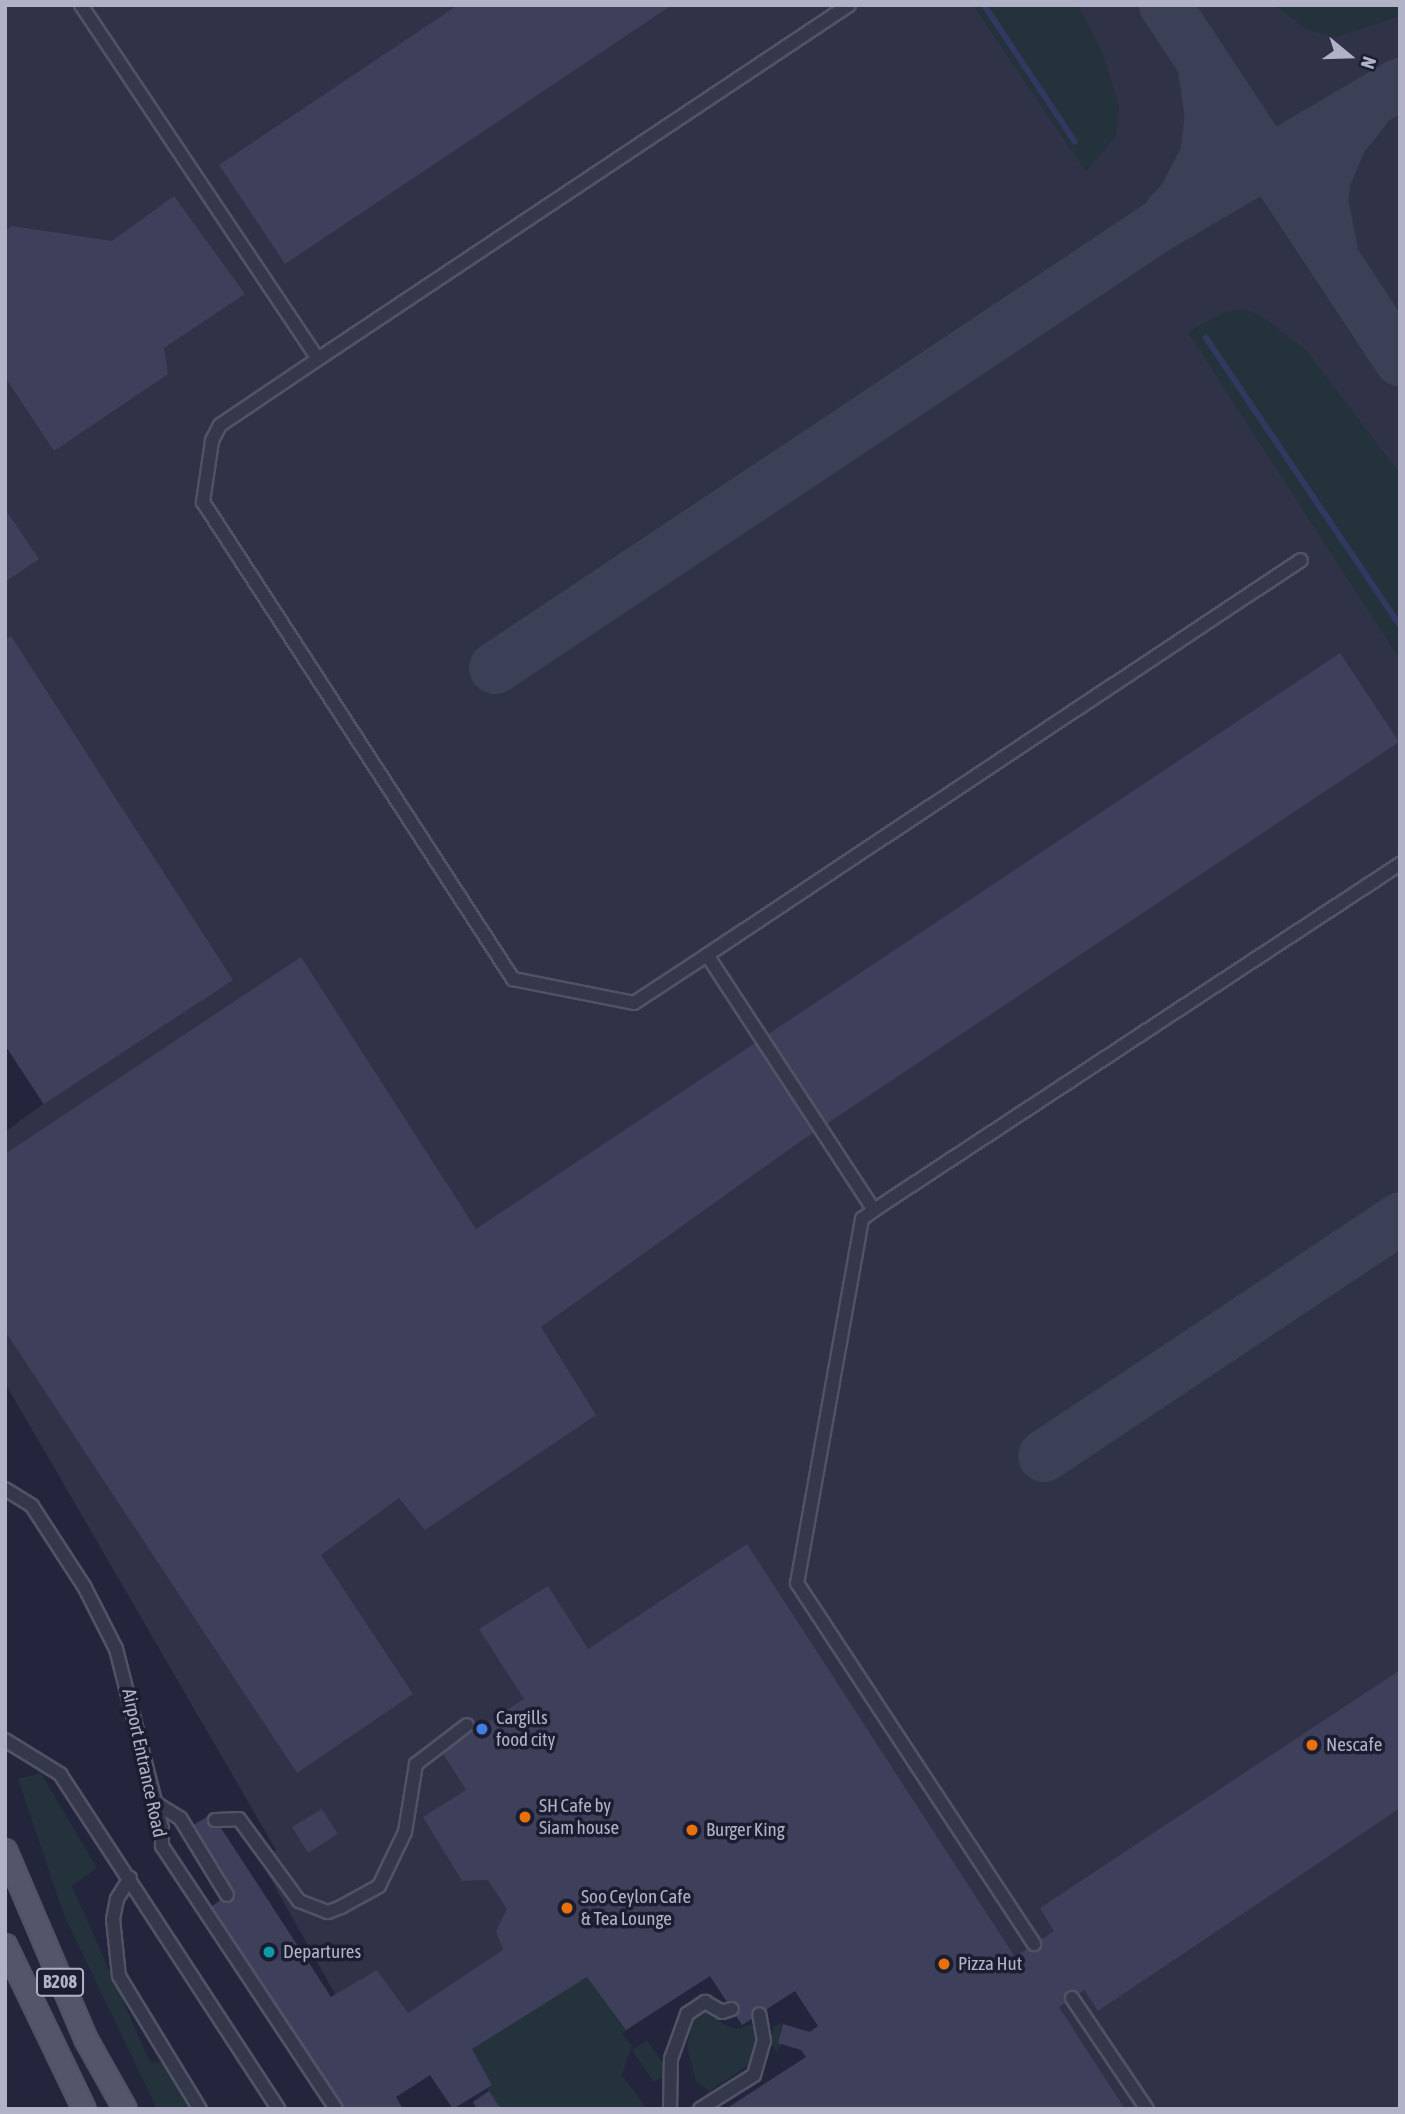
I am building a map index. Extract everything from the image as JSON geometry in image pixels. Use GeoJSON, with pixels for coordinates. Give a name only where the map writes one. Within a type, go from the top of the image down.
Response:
{"type":"FeatureCollection","features":[{"type":"Feature","properties":{"kind":"main road","name":"B208"},"geometry":{"type":"LineString","coordinates":[[5,1850],[85,2038],[125,2109]]}},
{"type":"Feature","properties":{"kind":"main road","name":"B208"},"geometry":{"type":"LineString","coordinates":[[5,1945],[84,2109]]}},
{"type":"Feature","properties":{"kind":"lane"},"geometry":{"type":"LineString","coordinates":[[81,5],[318,359]]}},
{"type":"Feature","properties":{"kind":"lane"},"geometry":{"type":"LineString","coordinates":[[849,5],[220,425],[212,441],[203,502],[513,979],[634,1003],[1301,560]]}},
{"type":"Feature","properties":{"kind":"lane"},"geometry":{"type":"LineString","coordinates":[[1034,1944],[797,1583],[862,1219],[1400,864]]}},
{"type":"Feature","properties":{"kind":"lane"},"geometry":{"type":"LineString","coordinates":[[706,955],[874,1209]]}},
{"type":"Feature","properties":{"kind":"lane","name":"Airport Entrance Road"},"geometry":{"type":"LineString","coordinates":[[5,1489],[33,1506],[84,1586],[116,1648],[155,1802],[162,1846],[336,2109]]}},
{"type":"Feature","properties":{"kind":"lane"},"geometry":{"type":"LineString","coordinates":[[215,1819],[239,1819],[299,1901],[328,1912],[380,1886],[405,1832],[416,1764],[467,1726]]}},
{"type":"Feature","properties":{"kind":"lane"},"geometry":{"type":"LineString","coordinates":[[5,1740],[60,1774],[278,2109]]}},
{"type":"Feature","properties":{"kind":"lane"},"geometry":{"type":"LineString","coordinates":[[155,1802],[190,1825],[227,1895]]}},
{"type":"Feature","properties":{"kind":"lane"},"geometry":{"type":"LineString","coordinates":[[130,1878],[117,1899],[113,1919],[119,1976],[200,2109]]}},
{"type":"Feature","properties":{"kind":"lane"},"geometry":{"type":"LineString","coordinates":[[1072,1998],[1147,2109]]}},
{"type":"Feature","properties":{"kind":"lane"},"geometry":{"type":"LineString","coordinates":[[670,2109],[671,2059],[687,2014],[705,2002],[722,2012],[732,2010]]}},
{"type":"Feature","properties":{"kind":"lane"},"geometry":{"type":"LineString","coordinates":[[700,2109],[754,2075],[764,2041],[760,2014]]}},
{"type":"Feature","properties":{"kind":"shaded area"},"geometry":{"type":"Polygon","coordinates":[[[5,5],[1400,5],[1400,2109],[726,2109],[806,2057],[801,2050],[778,2043],[783,2024],[810,2032],[818,2026],[795,1991],[742,2025],[710,1976],[626,2030],[586,1977],[472,2050],[492,2085],[453,2109],[430,2075],[396,2097],[331,1997],[335,1994],[259,1858],[276,1850],[5,1383],[5,1132],[43,1104],[5,1045],[5,5]]]}},
{"type":"Feature","properties":{"kind":"shaded area"},"geometry":{"type":"Polygon","coordinates":[[[973,5],[1078,5],[1103,54],[1119,107],[1116,136],[1086,172],[973,5]]]}},
{"type":"Feature","properties":{"kind":"shaded area"},"geometry":{"type":"Polygon","coordinates":[[[1275,5],[1400,5],[1400,16],[1333,38],[1304,28],[1275,5]]]}},
{"type":"Feature","properties":{"kind":"shaded area"},"geometry":{"type":"Polygon","coordinates":[[[1245,309],[1263,317],[1307,351],[1400,474],[1400,660],[1188,332],[1225,312],[1245,309]]]}},
{"type":"Feature","properties":{"kind":"shaded area"},"geometry":{"type":"Polygon","coordinates":[[[41,1773],[97,1868],[72,1886],[150,2062],[165,2063],[190,2109],[157,2109],[64,1915],[18,1779],[41,1773]]]}},
{"type":"Feature","properties":{"kind":"shaded area"},"geometry":{"type":"Polygon","coordinates":[[[587,1977],[626,2030],[622,2034],[632,2046],[622,2075],[647,2109],[501,2109],[487,2089],[492,2085],[472,2049],[587,1977]]]}},
{"type":"Feature","properties":{"kind":"shaded area"},"geometry":{"type":"Polygon","coordinates":[[[712,2011],[723,2024],[736,2029],[756,2023],[760,2031],[753,2062],[710,2091],[696,2081],[687,2047],[694,2014],[712,2011]]]}},
{"type":"Feature","properties":{"kind":"shaded area"},"geometry":{"type":"Polygon","coordinates":[[[783,2022],[778,2042],[782,2044],[777,2052],[769,2041],[774,2026],[783,2022]]]}},
{"type":"Feature","properties":{"kind":"shaded area"},"geometry":{"type":"Polygon","coordinates":[[[647,2040],[665,2066],[661,2078],[654,2082],[632,2050],[647,2040]]]}},
{"type":"Feature","properties":{"kind":"building"},"geometry":{"type":"Polygon","coordinates":[[[458,5],[672,5],[285,264],[219,165],[458,5]]]}},
{"type":"Feature","properties":{"kind":"building"},"geometry":{"type":"Polygon","coordinates":[[[174,196],[245,294],[164,348],[168,374],[54,451],[5,377],[5,231],[12,226],[112,241],[174,196]]]}},
{"type":"Feature","properties":{"kind":"building"},"geometry":{"type":"Polygon","coordinates":[[[5,509],[39,559],[5,582],[5,509]]]}},
{"type":"Feature","properties":{"kind":"building"},"geometry":{"type":"Polygon","coordinates":[[[11,636],[233,980],[44,1104],[5,1045],[5,640],[11,636]]]}},
{"type":"Feature","properties":{"kind":"building"},"geometry":{"type":"Polygon","coordinates":[[[1340,653],[1399,742],[798,1143],[541,1327],[596,1415],[425,1530],[399,1498],[321,1555],[413,1694],[297,1773],[5,1331],[5,1154],[301,957],[476,1229],[1340,653]]]}},
{"type":"Feature","properties":{"kind":"building"},"geometry":{"type":"Polygon","coordinates":[[[747,1544],[1015,1957],[1054,1931],[1040,1908],[1400,1670],[1400,1808],[1098,2011],[1084,1990],[1059,2007],[1125,2109],[726,2109],[806,2057],[801,2050],[778,2043],[783,2024],[810,2032],[818,2026],[795,1991],[742,2025],[710,1976],[626,2030],[587,1977],[472,2049],[492,2085],[453,2109],[430,2075],[396,2097],[403,2109],[338,2109],[209,1908],[234,1891],[193,1825],[212,1814],[331,1997],[377,1970],[408,2013],[503,1950],[496,1931],[507,1909],[488,1880],[462,1881],[423,1817],[466,1790],[442,1752],[524,1699],[479,1629],[548,1586],[588,1649],[747,1544]]]}},
{"type":"Feature","properties":{"kind":"building"},"geometry":{"type":"Polygon","coordinates":[[[322,1809],[338,1834],[308,1853],[292,1827],[322,1809]]]}},
{"type":"Feature","properties":{"kind":"building"},"geometry":{"type":"Polygon","coordinates":[[[489,2091],[501,2109],[477,2109],[473,2102],[489,2091]]]}},
{"type":"Feature","properties":{"kind":"waterway"},"geometry":{"type":"LineString","coordinates":[[984,5],[1075,142]]}},
{"type":"Feature","properties":{"kind":"waterway"},"geometry":{"type":"LineString","coordinates":[[1206,338],[1400,626]]}},
{"type":"Feature","properties":{"kind":"taxiway"},"geometry":{"type":"LineString","coordinates":[[1165,5],[1400,360]]}},
{"type":"Feature","properties":{"kind":"taxiway"},"geometry":{"type":"LineString","coordinates":[[1169,215],[1183,200],[1206,156],[1211,117],[1204,70]]}},
{"type":"Feature","properties":{"kind":"taxiway"},"geometry":{"type":"LineString","coordinates":[[495,668],[1157,227],[1400,84]]}},
{"type":"Feature","properties":{"kind":"taxiway"},"geometry":{"type":"LineString","coordinates":[[1332,251],[1322,201],[1325,178],[1342,138],[1365,110]]}},
{"type":"Feature","properties":{"kind":"taxiway"},"geometry":{"type":"LineString","coordinates":[[1044,1456],[1400,1219]]}},
{"type":"Feature","properties":{"kind":"place","name":"Cargills food city"},"geometry":{"type":"Point","coordinates":[482,1729]}},
{"type":"Feature","properties":{"kind":"place","name":"Nescafe"},"geometry":{"type":"Point","coordinates":[1312,1745]}},
{"type":"Feature","properties":{"kind":"place","name":"SH Cafe by Siam house"},"geometry":{"type":"Point","coordinates":[525,1817]}},
{"type":"Feature","properties":{"kind":"place","name":"Burger King"},"geometry":{"type":"Point","coordinates":[692,1830]}},
{"type":"Feature","properties":{"kind":"place","name":"Soo Ceylon Cafe & Tea Lounge"},"geometry":{"type":"Point","coordinates":[567,1908]}},
{"type":"Feature","properties":{"kind":"place","name":"Departures"},"geometry":{"type":"Point","coordinates":[269,1952]}},
{"type":"Feature","properties":{"kind":"place","name":"Pizza Hut"},"geometry":{"type":"Point","coordinates":[944,1964]}}]}
